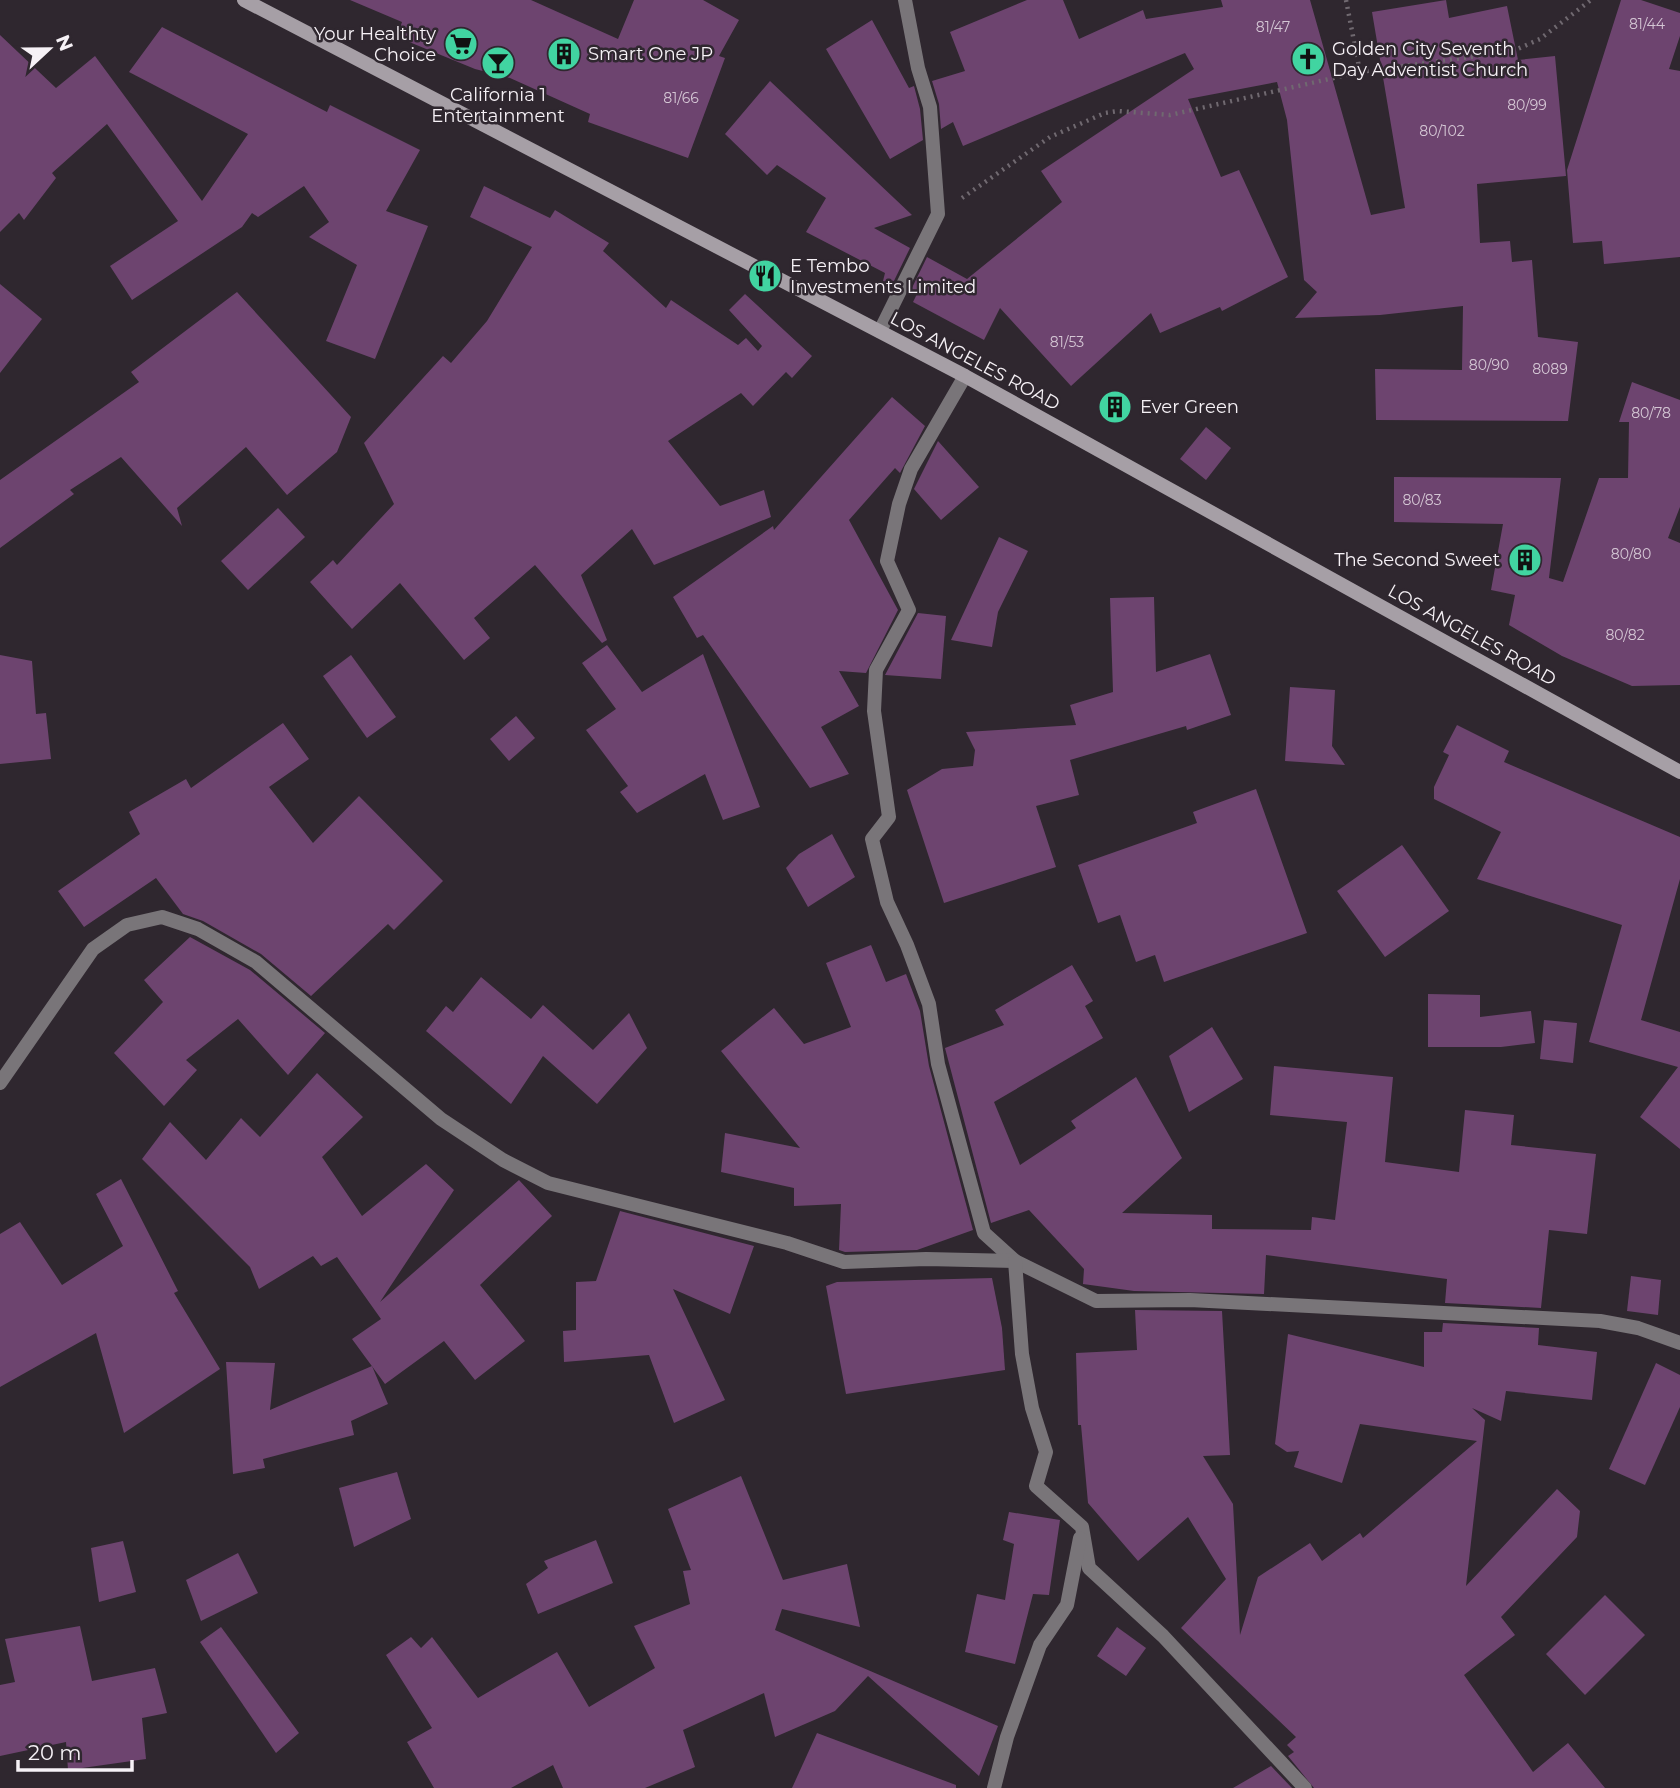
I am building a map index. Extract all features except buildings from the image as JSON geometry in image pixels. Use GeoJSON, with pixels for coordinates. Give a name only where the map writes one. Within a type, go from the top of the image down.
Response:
{"type":"FeatureCollection","features":[{"type":"Feature","properties":{"kind":"main road","name":"LOS ANGELES ROAD"},"geometry":{"type":"LineString","coordinates":[[244,0],[965,376],[1680,772]]}},
{"type":"Feature","properties":{"kind":"street"},"geometry":{"type":"LineString","coordinates":[[880,331],[938,214],[930,107],[918,68],[905,0]]}},
{"type":"Feature","properties":{"kind":"street"},"geometry":{"type":"LineString","coordinates":[[965,376],[911,469],[887,561],[909,610],[876,670],[874,711],[889,817],[872,839],[887,902],[907,945],[929,1004],[938,1064],[984,1233],[1015,1261],[1096,1301],[1190,1300],[1600,1321],[1638,1328],[1680,1343]]}},
{"type":"Feature","properties":{"kind":"street"},"geometry":{"type":"LineString","coordinates":[[0,1083],[93,949],[127,925],[162,916],[198,929],[256,962],[441,1119],[503,1160],[548,1183],[787,1243],[844,1262],[926,1259],[1015,1261]]}},
{"type":"Feature","properties":{"kind":"street"},"geometry":{"type":"LineString","coordinates":[[1015,1261],[1022,1354],[1032,1408],[1046,1452],[1036,1486],[1082,1527],[1088,1568],[1163,1636],[1305,1788]]}},
{"type":"Feature","properties":{"kind":"street"},"geometry":{"type":"LineString","coordinates":[[994,1788],[1007,1737],[1040,1645],[1067,1605],[1082,1527]]}},
{"type":"Feature","properties":{"kind":"path"},"geometry":{"type":"LineString","coordinates":[[1346,0],[1360,72]]}},
{"type":"Feature","properties":{"kind":"path"},"geometry":{"type":"LineString","coordinates":[[938,214],[1050,137],[1105,113],[1118,111],[1170,115],[1360,72],[1523,48],[1591,0]]}},
{"type":"Feature","properties":{"kind":"place","name":"Your Healthty Choice"},"geometry":{"type":"Point","coordinates":[461,44]}},
{"type":"Feature","properties":{"kind":"place","name":"Smart One JP"},"geometry":{"type":"Point","coordinates":[564,54]}},
{"type":"Feature","properties":{"kind":"place","name":"Golden City Seventh Day Adventist Church"},"geometry":{"type":"Point","coordinates":[1308,59]}},
{"type":"Feature","properties":{"kind":"place","name":"California 1 Entertainment"},"geometry":{"type":"Point","coordinates":[498,63]}},
{"type":"Feature","properties":{"kind":"place","name":"E Tembo Investments Limited"},"geometry":{"type":"Point","coordinates":[765,276]}},
{"type":"Feature","properties":{"kind":"place","name":"Ever Green"},"geometry":{"type":"Point","coordinates":[1115,407]}},
{"type":"Feature","properties":{"kind":"place","name":"The Second Sweet"},"geometry":{"type":"Point","coordinates":[1525,560]}}]}
